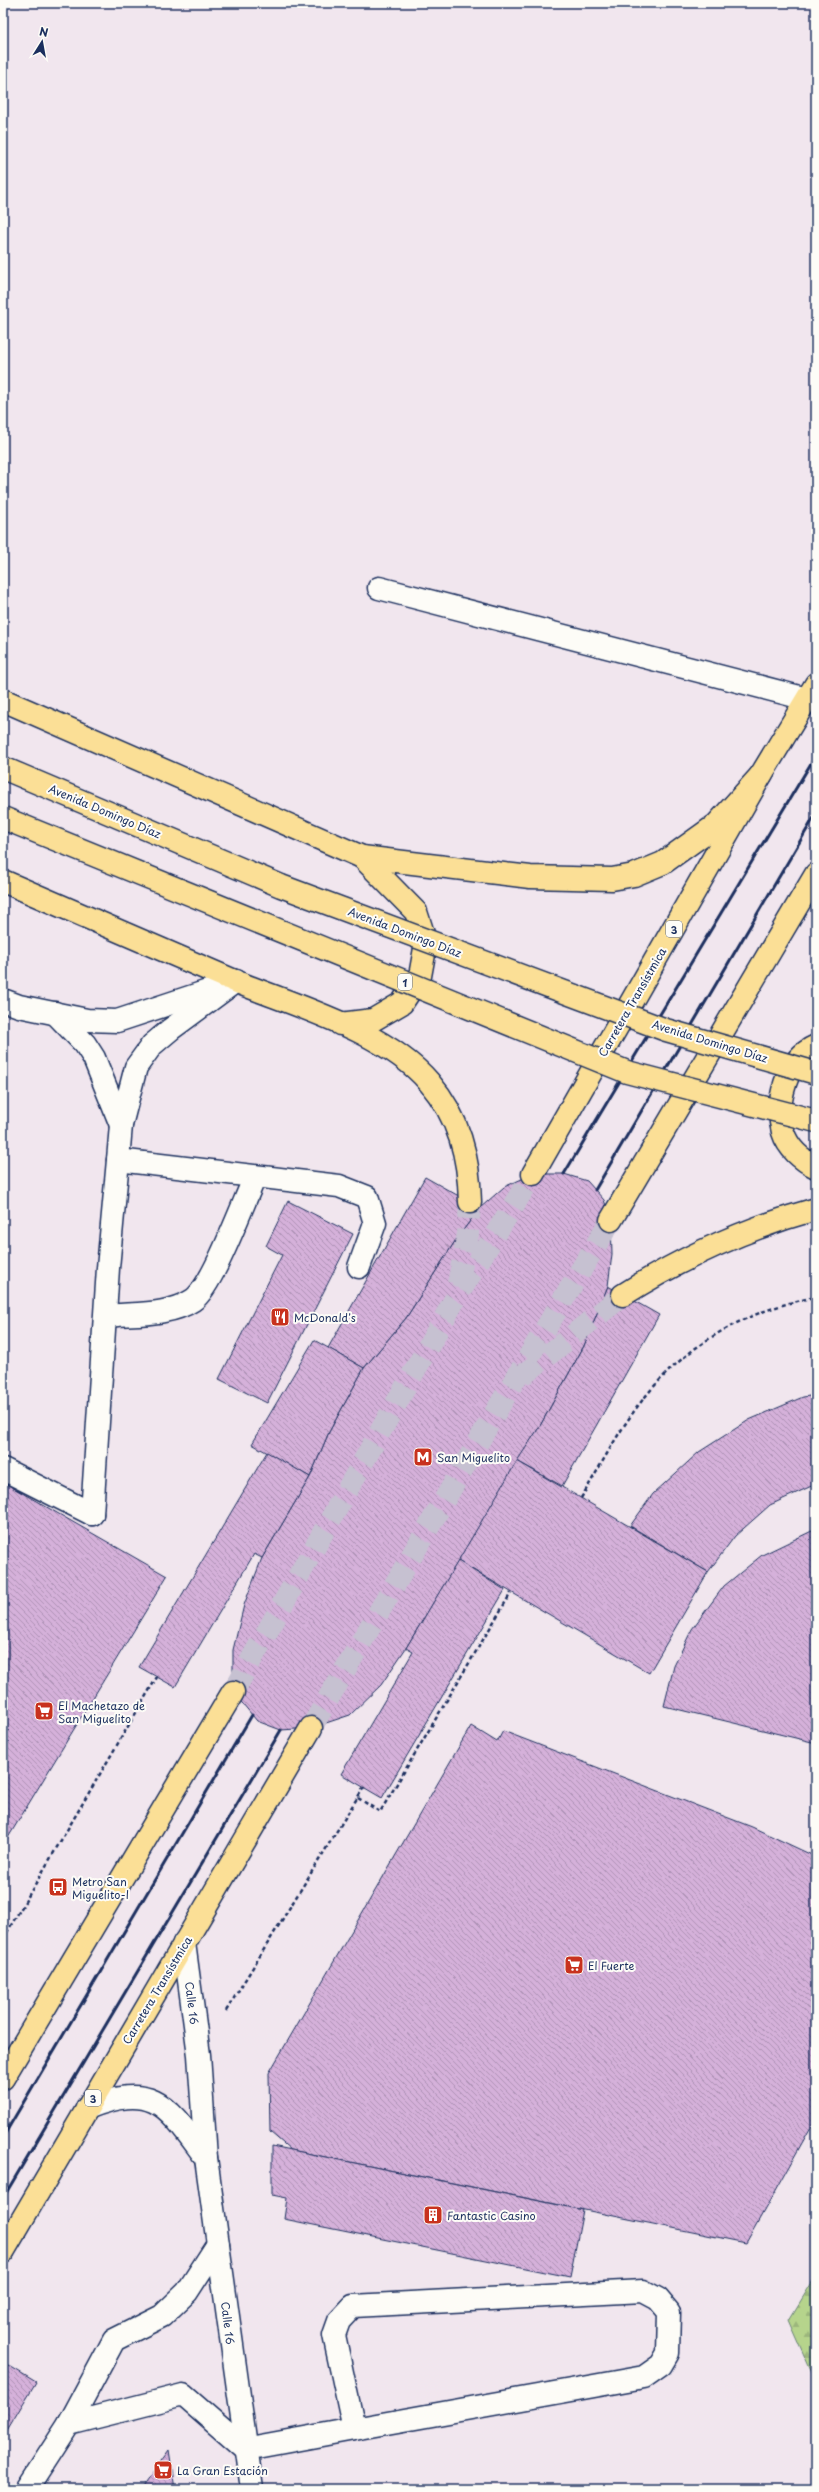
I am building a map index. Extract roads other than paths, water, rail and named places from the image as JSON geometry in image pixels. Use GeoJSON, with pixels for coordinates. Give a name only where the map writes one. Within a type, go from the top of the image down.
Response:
{"type":"FeatureCollection","features":[{"type":"Feature","properties":{"kind":"main road"},"geometry":{"type":"LineString","coordinates":[[380,588],[812,692]]}},
{"type":"Feature","properties":{"kind":"main road","name":"Carretera Transístmica"},"geometry":{"type":"LineString","coordinates":[[534,1174],[762,775],[812,692]]}},
{"type":"Feature","properties":{"kind":"main road"},"geometry":{"type":"LineString","coordinates":[[3,700],[362,858],[530,877],[612,880],[634,875],[663,863],[716,825],[762,775]]}},
{"type":"Feature","properties":{"kind":"main road","name":"Avenida Domingo Díaz"},"geometry":{"type":"LineString","coordinates":[[3,768],[281,886],[666,1030],[816,1073]]}},
{"type":"Feature","properties":{"kind":"main road","name":"1"},"geometry":{"type":"LineString","coordinates":[[3,818],[627,1072],[816,1121]]}},
{"type":"Feature","properties":{"kind":"main road"},"geometry":{"type":"LineString","coordinates":[[340,1024],[373,1020],[402,1003],[420,976],[426,943],[416,912],[362,858]]}},
{"type":"Feature","properties":{"kind":"main road"},"geometry":{"type":"LineString","coordinates":[[611,1220],[816,874]]}},
{"type":"Feature","properties":{"kind":"main road"},"geometry":{"type":"LineString","coordinates":[[3,881],[340,1024],[395,1053],[414,1067],[439,1095],[459,1130],[468,1168],[470,1202]]}},
{"type":"Feature","properties":{"kind":"main road"},"geometry":{"type":"LineString","coordinates":[[3,1000],[87,1020],[117,1021],[236,981]]}},
{"type":"Feature","properties":{"kind":"main road"},"geometry":{"type":"LineString","coordinates":[[3,1469],[92,1514],[118,1160],[122,1125],[136,1068],[152,1045],[171,1029],[236,981]]}},
{"type":"Feature","properties":{"kind":"main road"},"geometry":{"type":"LineString","coordinates":[[55,1013],[85,1044],[94,1058],[122,1125]]}},
{"type":"Feature","properties":{"kind":"main road"},"geometry":{"type":"LineString","coordinates":[[816,1046],[800,1057],[792,1067],[785,1083],[780,1116],[784,1133],[790,1145],[800,1157],[816,1167]]}},
{"type":"Feature","properties":{"kind":"main road"},"geometry":{"type":"LineString","coordinates":[[118,1160],[339,1186],[368,1197],[375,1223],[358,1267]]}},
{"type":"Feature","properties":{"kind":"main road"},"geometry":{"type":"LineString","coordinates":[[106,1316],[168,1310],[193,1300],[210,1278],[255,1177]]}},
{"type":"Feature","properties":{"kind":"main road"},"geometry":{"type":"LineString","coordinates":[[623,1295],[656,1274],[725,1240],[778,1220],[816,1209]]}},
{"type":"Feature","properties":{"kind":"main road"},"geometry":{"type":"LineString","coordinates":[[3,2078],[233,1692]]}},
{"type":"Feature","properties":{"kind":"main road","name":"Carretera Transístmica"},"geometry":{"type":"LineString","coordinates":[[3,2252],[311,1728]]}},
{"type":"Feature","properties":{"kind":"main road","name":"Calle 16"},"geometry":{"type":"LineString","coordinates":[[184,1943],[199,2055],[206,2158],[245,2449],[252,2489]]}},
{"type":"Feature","properties":{"kind":"main road"},"geometry":{"type":"LineString","coordinates":[[87,2108],[113,2097],[134,2096],[151,2100],[166,2108],[206,2158]]}},
{"type":"Feature","properties":{"kind":"main road"},"geometry":{"type":"LineString","coordinates":[[27,2489],[69,2424],[114,2340],[162,2316],[187,2292],[218,2244]]}},
{"type":"Feature","properties":{"kind":"main road"},"geometry":{"type":"LineString","coordinates":[[69,2424],[183,2395],[245,2449],[644,2377],[661,2365],[668,2353],[669,2312],[658,2298],[643,2291],[353,2306],[339,2321],[334,2335],[354,2429]]}},
{"type":"Feature","properties":{"kind":"tunnel"},"geometry":{"type":"LineString","coordinates":[[233,1692],[454,1301],[533,1174]]}},
{"type":"Feature","properties":{"kind":"tunnel"},"geometry":{"type":"LineString","coordinates":[[458,1284],[468,1234],[470,1202]]}},
{"type":"Feature","properties":{"kind":"tunnel"},"geometry":{"type":"LineString","coordinates":[[311,1728],[511,1386],[611,1220]]}},
{"type":"Feature","properties":{"kind":"tunnel"},"geometry":{"type":"LineString","coordinates":[[522,1376],[623,1295]]}},
{"type":"Feature","properties":{"kind":"railway"},"geometry":{"type":"LineString","coordinates":[[564,1174],[816,755]]}},
{"type":"Feature","properties":{"kind":"railway"},"geometry":{"type":"LineString","coordinates":[[595,1190],[816,814]]}},
{"type":"Feature","properties":{"kind":"railway"},"geometry":{"type":"LineString","coordinates":[[3,2137],[252,1715]]}},
{"type":"Feature","properties":{"kind":"railway"},"geometry":{"type":"LineString","coordinates":[[3,2198],[281,1730]]}},
{"type":"Feature","properties":{"kind":"place","name":"McDonald's"},"geometry":{"type":"Point","coordinates":[280,1317]}},
{"type":"Feature","properties":{"kind":"place","name":"San Miguelito"},"geometry":{"type":"Point","coordinates":[423,1457]}},
{"type":"Feature","properties":{"kind":"place","name":"El Machetazo de San Miguelito"},"geometry":{"type":"Point","coordinates":[44,1711]}},
{"type":"Feature","properties":{"kind":"place","name":"Metro San Miguelito-I"},"geometry":{"type":"Point","coordinates":[58,1887]}},
{"type":"Feature","properties":{"kind":"place","name":"El Fuerte"},"geometry":{"type":"Point","coordinates":[574,1965]}},
{"type":"Feature","properties":{"kind":"place","name":"Fantastic Casino"},"geometry":{"type":"Point","coordinates":[433,2215]}},
{"type":"Feature","properties":{"kind":"place","name":"La Gran Estación"},"geometry":{"type":"Point","coordinates":[163,2470]}}]}
